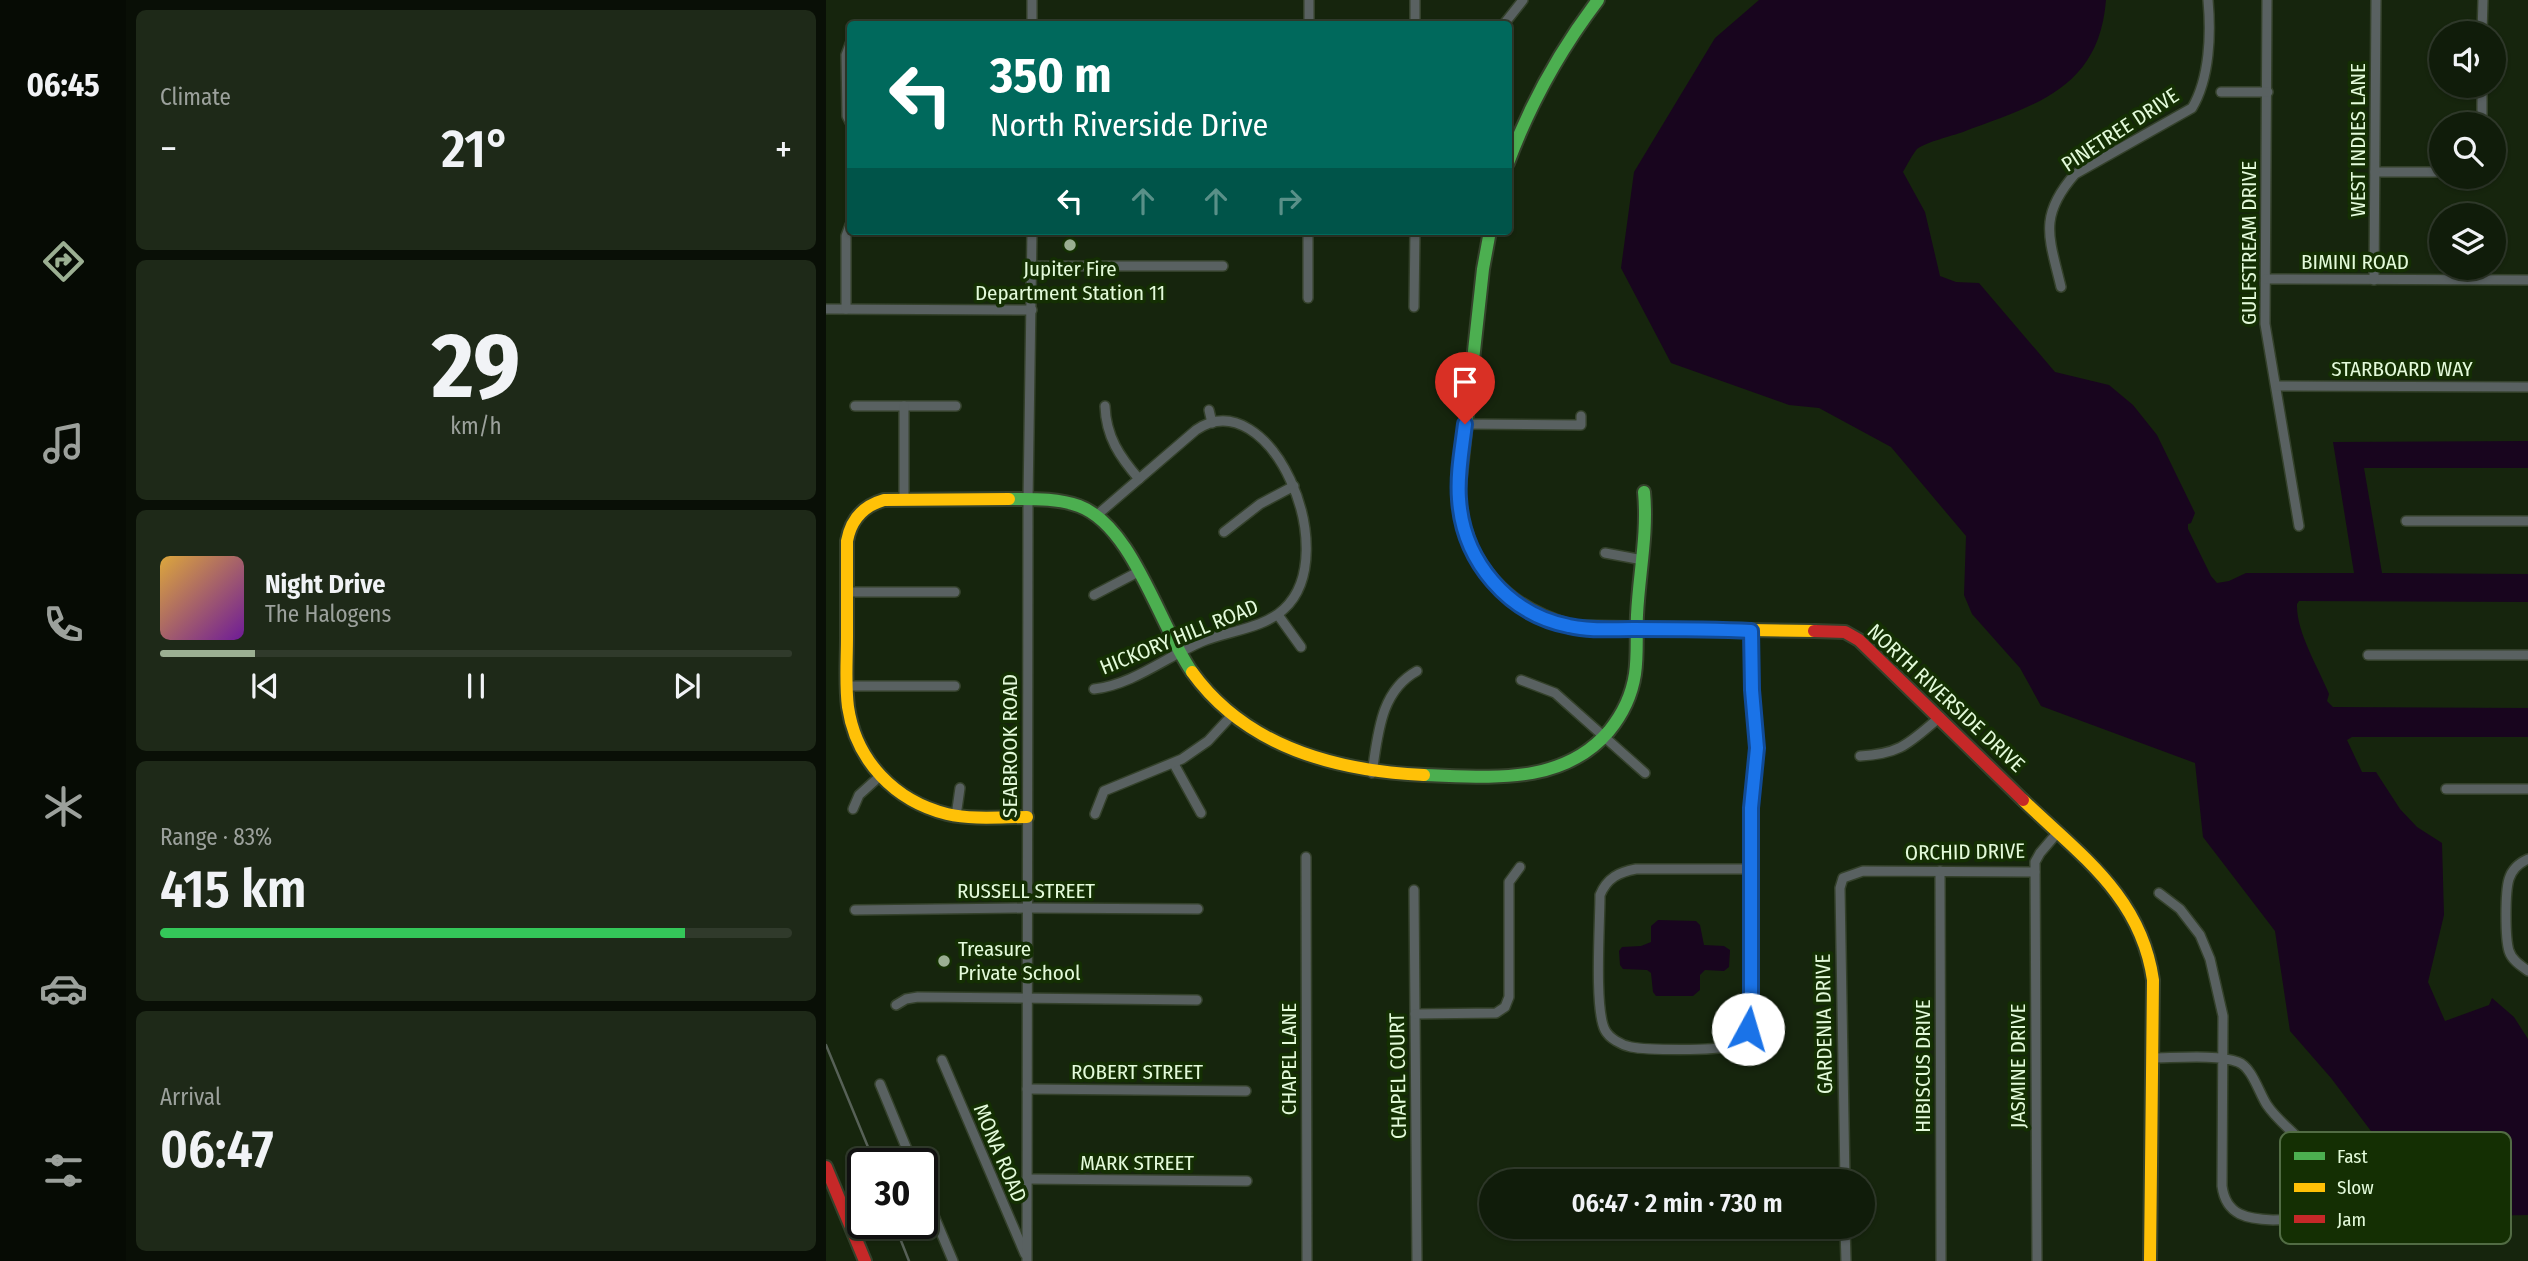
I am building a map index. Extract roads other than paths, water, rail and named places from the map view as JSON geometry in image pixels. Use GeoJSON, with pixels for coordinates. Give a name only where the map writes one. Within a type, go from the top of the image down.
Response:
{"type":"FeatureCollection","features":[{"type":"Feature","properties":{"kind":"street"},"geometry":{"type":"LineString","coordinates":[[1032,0],[1032,21]]}},
{"type":"Feature","properties":{"kind":"street"},"geometry":{"type":"LineString","coordinates":[[1309,0],[1309,21]]}},
{"type":"Feature","properties":{"kind":"street"},"geometry":{"type":"LineString","coordinates":[[1415,0],[1415,21]]}},
{"type":"Feature","properties":{"kind":"street"},"geometry":{"type":"LineString","coordinates":[[1506,21],[1523,0]]}},
{"type":"Feature","properties":{"kind":"street"},"geometry":{"type":"LineString","coordinates":[[1512,152],[1544,82],[1577,27],[1598,0]]}},
{"type":"Feature","properties":{"kind":"street","name":"PINETREE DRIVE"},"geometry":{"type":"LineString","coordinates":[[2061,287],[2049,239],[2052,207],[2062,189],[2076,174],[2192,108],[2198,97],[2209,47],[2208,0]]}},
{"type":"Feature","properties":{"kind":"street","name":"GULFSTREAM DRIVE"},"geometry":{"type":"LineString","coordinates":[[2267,0],[2264,324],[2277,386],[2299,526]]}},
{"type":"Feature","properties":{"kind":"street","name":"WEST INDIES LANE"},"geometry":{"type":"LineString","coordinates":[[2374,280],[2376,0]]}},
{"type":"Feature","properties":{"kind":"street"},"geometry":{"type":"LineString","coordinates":[[2482,21],[2483,0]]}},
{"type":"Feature","properties":{"kind":"street"},"geometry":{"type":"LineString","coordinates":[[847,52],[847,116]]}},
{"type":"Feature","properties":{"kind":"street"},"geometry":{"type":"LineString","coordinates":[[2221,92],[2268,92]]}},
{"type":"Feature","properties":{"kind":"street"},"geometry":{"type":"LineString","coordinates":[[2375,172],[2429,172]]}},
{"type":"Feature","properties":{"kind":"street"},"geometry":{"type":"LineString","coordinates":[[846,309],[847,233]]}},
{"type":"Feature","properties":{"kind":"street","name":"SEABROOK ROAD"},"geometry":{"type":"LineString","coordinates":[[1027,1260],[1028,500],[1032,235]]}},
{"type":"Feature","properties":{"kind":"street"},"geometry":{"type":"LineString","coordinates":[[1308,235],[1308,298]]}},
{"type":"Feature","properties":{"kind":"street"},"geometry":{"type":"LineString","coordinates":[[1414,307],[1415,235]]}},
{"type":"Feature","properties":{"kind":"street","name":"NORTH RIVERSIDE DRIVE"},"geometry":{"type":"LineString","coordinates":[[1489,235],[1459,480],[1460,514],[1468,541],[1488,577],[1518,605],[1549,621],[1589,629],[1834,631],[1850,634],[1940,717],[2115,888],[2141,928],[2153,979],[2150,1261]]}},
{"type":"Feature","properties":{"kind":"street"},"geometry":{"type":"LineString","coordinates":[[1032,266],[1223,266]]}},
{"type":"Feature","properties":{"kind":"street","name":"BIMINI ROAD"},"geometry":{"type":"LineString","coordinates":[[2266,279],[2528,280]]}},
{"type":"Feature","properties":{"kind":"street"},"geometry":{"type":"LineString","coordinates":[[826,309],[1032,310]]}},
{"type":"Feature","properties":{"kind":"street","name":"STARBOARD WAY"},"geometry":{"type":"LineString","coordinates":[[2277,386],[2528,387]]}},
{"type":"Feature","properties":{"kind":"street"},"geometry":{"type":"LineString","coordinates":[[855,406],[956,406]]}},
{"type":"Feature","properties":{"kind":"street"},"geometry":{"type":"LineString","coordinates":[[904,406],[904,500]]}},
{"type":"Feature","properties":{"kind":"street"},"geometry":{"type":"LineString","coordinates":[[1105,407],[1107,425],[1116,449],[1139,479]]}},
{"type":"Feature","properties":{"kind":"street"},"geometry":{"type":"LineString","coordinates":[[1097,515],[1196,430],[1212,423],[1209,410]]}},
{"type":"Feature","properties":{"kind":"street"},"geometry":{"type":"LineString","coordinates":[[1465,424],[1581,425],[1581,416]]}},
{"type":"Feature","properties":{"kind":"street","name":"HICKORY HILL ROAD"},"geometry":{"type":"LineString","coordinates":[[1094,689],[1113,687],[1203,641],[1265,622],[1278,615],[1296,594],[1306,560],[1305,519],[1294,486],[1273,451],[1252,430],[1236,424],[1212,423]]}},
{"type":"Feature","properties":{"kind":"street"},"geometry":{"type":"LineString","coordinates":[[1224,532],[1260,504],[1294,486]]}},
{"type":"Feature","properties":{"kind":"street"},"geometry":{"type":"LineString","coordinates":[[1027,817],[957,816],[930,810],[900,794],[880,776],[860,748],[849,716],[847,686],[847,541],[853,520],[864,508],[878,501],[904,500],[1067,502],[1097,515],[1121,540],[1198,681],[1232,715],[1269,740],[1305,756],[1372,773],[1534,774],[1561,767],[1575,760],[1605,736],[1621,714],[1632,689],[1647,525],[1644,492]]}},
{"type":"Feature","properties":{"kind":"street"},"geometry":{"type":"LineString","coordinates":[[2406,521],[2528,521]]}},
{"type":"Feature","properties":{"kind":"street"},"geometry":{"type":"LineString","coordinates":[[1605,553],[1643,560]]}},
{"type":"Feature","properties":{"kind":"street"},"geometry":{"type":"LineString","coordinates":[[1094,594],[1138,572]]}},
{"type":"Feature","properties":{"kind":"street"},"geometry":{"type":"LineString","coordinates":[[847,592],[955,592]]}},
{"type":"Feature","properties":{"kind":"street"},"geometry":{"type":"LineString","coordinates":[[1278,615],[1301,647]]}},
{"type":"Feature","properties":{"kind":"street"},"geometry":{"type":"LineString","coordinates":[[1751,631],[1757,748],[1751,808],[1751,869],[1751,1012],[1748,1029],[1728,1046],[1713,1049],[1631,1047],[1617,1042],[1606,1032],[1600,1006],[1600,895],[1604,886],[1621,872],[1636,869],[1751,869]]}},
{"type":"Feature","properties":{"kind":"street"},"geometry":{"type":"LineString","coordinates":[[2368,655],[2528,655]]}},
{"type":"Feature","properties":{"kind":"street"},"geometry":{"type":"LineString","coordinates":[[1372,773],[1387,701],[1399,684],[1417,671]]}},
{"type":"Feature","properties":{"kind":"street"},"geometry":{"type":"LineString","coordinates":[[1521,680],[1555,693],[1645,773]]}},
{"type":"Feature","properties":{"kind":"street"},"geometry":{"type":"LineString","coordinates":[[847,686],[955,686]]}},
{"type":"Feature","properties":{"kind":"street"},"geometry":{"type":"LineString","coordinates":[[1095,814],[1104,791],[1174,764],[1208,741],[1232,715]]}},
{"type":"Feature","properties":{"kind":"street"},"geometry":{"type":"LineString","coordinates":[[1860,756],[1882,755],[1895,751],[1940,717]]}},
{"type":"Feature","properties":{"kind":"street"},"geometry":{"type":"LineString","coordinates":[[1174,764],[1201,813]]}},
{"type":"Feature","properties":{"kind":"street"},"geometry":{"type":"LineString","coordinates":[[853,809],[859,795],[880,776]]}},
{"type":"Feature","properties":{"kind":"street"},"geometry":{"type":"LineString","coordinates":[[957,816],[960,788]]}},
{"type":"Feature","properties":{"kind":"street"},"geometry":{"type":"LineString","coordinates":[[2446,789],[2528,789]]}},
{"type":"Feature","properties":{"kind":"street","name":"ORCHID DRIVE"},"geometry":{"type":"LineString","coordinates":[[1852,874],[1863,871],[2035,872],[2039,853],[2058,832]]}},
{"type":"Feature","properties":{"kind":"street","name":"CHAPEL LANE"},"geometry":{"type":"LineString","coordinates":[[1306,857],[1307,1261]]}},
{"type":"Feature","properties":{"kind":"street"},"geometry":{"type":"LineString","coordinates":[[2528,859],[2519,864],[2512,873],[2508,888],[2509,949],[2518,963],[2528,971]]}},
{"type":"Feature","properties":{"kind":"street"},"geometry":{"type":"LineString","coordinates":[[1415,1014],[1496,1013],[1505,1007],[1509,997],[1509,882],[1520,867]]}},
{"type":"Feature","properties":{"kind":"street","name":"HIBISCUS DRIVE"},"geometry":{"type":"LineString","coordinates":[[1940,872],[1941,1261]]}},
{"type":"Feature","properties":{"kind":"street","name":"JASMINE DRIVE"},"geometry":{"type":"LineString","coordinates":[[2035,872],[2037,1261]]}},
{"type":"Feature","properties":{"kind":"street","name":"GARDENIA DRIVE"},"geometry":{"type":"LineString","coordinates":[[1844,1169],[1840,888],[1843,878],[1852,874]]}},
{"type":"Feature","properties":{"kind":"street","name":"CHAPEL COURT"},"geometry":{"type":"LineString","coordinates":[[1414,890],[1417,1261]]}},
{"type":"Feature","properties":{"kind":"street"},"geometry":{"type":"LineString","coordinates":[[2159,893],[2191,921],[2207,949],[2223,1016],[2224,1198],[2235,1212],[2251,1219],[2280,1220]]}},
{"type":"Feature","properties":{"kind":"street","name":"RUSSELL STREET"},"geometry":{"type":"LineString","coordinates":[[855,910],[1198,909]]}},
{"type":"Feature","properties":{"kind":"street"},"geometry":{"type":"LineString","coordinates":[[896,1005],[906,999],[918,997],[1198,1000]]}},
{"type":"Feature","properties":{"kind":"street"},"geometry":{"type":"LineString","coordinates":[[2152,1058],[2224,1059],[2240,1062],[2275,1116],[2291,1132]]}},
{"type":"Feature","properties":{"kind":"street","name":"MONA ROAD"},"geometry":{"type":"LineString","coordinates":[[942,1060],[1027,1260]]}},
{"type":"Feature","properties":{"kind":"street"},"geometry":{"type":"LineString","coordinates":[[880,1084],[906,1148]]}},
{"type":"Feature","properties":{"kind":"street","name":"ROBERT STREET"},"geometry":{"type":"LineString","coordinates":[[1027,1089],[1246,1090]]}},
{"type":"Feature","properties":{"kind":"street"},"geometry":{"type":"LineString","coordinates":[[826,1167],[865,1261]]}},
{"type":"Feature","properties":{"kind":"street","name":"MARK STREET"},"geometry":{"type":"LineString","coordinates":[[1027,1179],[1247,1181]]}},
{"type":"Feature","properties":{"kind":"street"},"geometry":{"type":"LineString","coordinates":[[938,1225],[953,1261]]}},
{"type":"Feature","properties":{"kind":"street"},"geometry":{"type":"LineString","coordinates":[[1845,1239],[1846,1261]]}},
{"type":"Feature","properties":{"kind":"railway"},"geometry":{"type":"LineString","coordinates":[[826,1045],[868,1148]]}},
{"type":"Feature","properties":{"kind":"railway"},"geometry":{"type":"LineString","coordinates":[[900,1239],[909,1261]]}},
{"type":"Feature","properties":{"kind":"place","name":"Jupiter Fire Department Station 11"},"geometry":{"type":"Point","coordinates":[1070,245]}},
{"type":"Feature","properties":{"kind":"place","name":"Treasure Private School"},"geometry":{"type":"Point","coordinates":[944,961]}}]}
